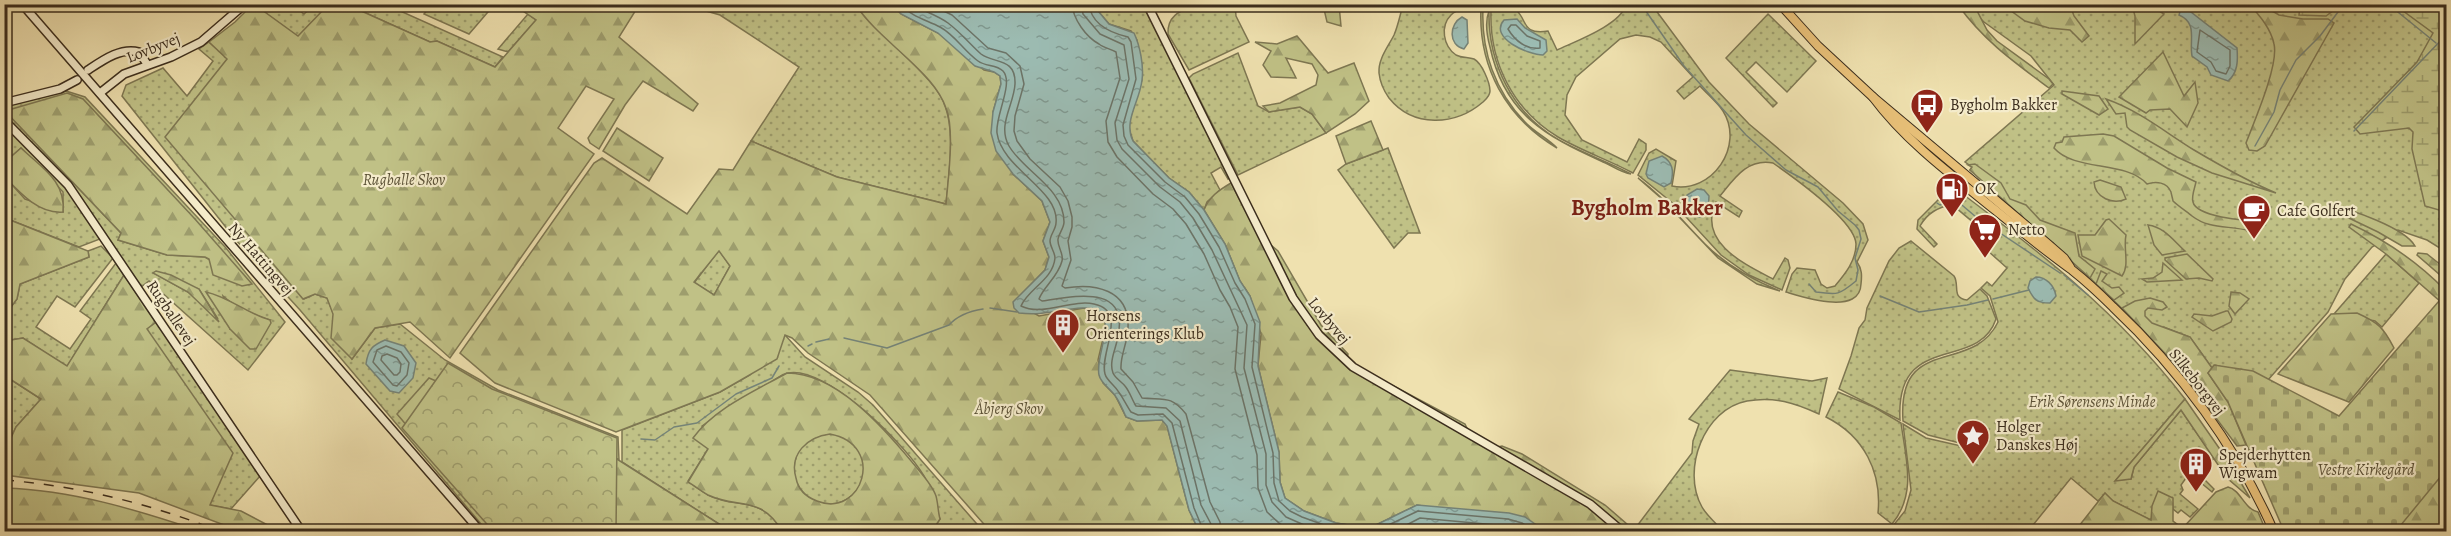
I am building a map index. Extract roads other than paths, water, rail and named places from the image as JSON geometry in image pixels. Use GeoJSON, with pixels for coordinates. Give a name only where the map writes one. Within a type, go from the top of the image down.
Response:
{"type":"FeatureCollection","features":[{"type":"Feature","properties":{"kind":"main road","name":"Silkeborgvej"},"geometry":{"type":"LineString","coordinates":[[1780,4],[1818,46],[1873,97],[2064,258],[2073,271],[2144,337],[2190,392],[2241,468],[2274,531]]}},
{"type":"Feature","properties":{"kind":"street","name":"Ny Hattingvej"},"geometry":{"type":"LineString","coordinates":[[22,4],[481,531]]}},
{"type":"Feature","properties":{"kind":"street","name":"Lovbyvej"},"geometry":{"type":"LineString","coordinates":[[100,93],[124,74],[171,57],[201,42],[222,27],[245,4]]}},
{"type":"Feature","properties":{"kind":"street","name":"Lovbyvej"},"geometry":{"type":"LineString","coordinates":[[1148,4],[1293,298],[1319,335],[1353,367],[1590,504],[1623,531]]}},
{"type":"Feature","properties":{"kind":"street"},"geometry":{"type":"LineString","coordinates":[[88,70],[102,60],[131,50],[139,52],[147,64]]}},
{"type":"Feature","properties":{"kind":"street"},"geometry":{"type":"LineString","coordinates":[[4,103],[60,89],[77,80]]}},
{"type":"Feature","properties":{"kind":"street","name":"Rugballevej"},"geometry":{"type":"LineString","coordinates":[[4,120],[68,185],[302,531]]}},
{"type":"Feature","properties":{"kind":"water"},"geometry":{"type":"Polygon","coordinates":[[[893,5],[1093,5],[1109,24],[1134,33],[1141,56],[1142,74],[1141,88],[1131,118],[1130,133],[1133,141],[1169,178],[1189,192],[1204,210],[1225,244],[1240,281],[1250,296],[1260,322],[1258,366],[1279,452],[1280,482],[1285,498],[1304,511],[1336,523],[1361,527],[1376,525],[1417,505],[1509,513],[1525,517],[1545,531],[1199,531],[1189,510],[1167,426],[1162,420],[1137,421],[1126,417],[1116,397],[1100,378],[1099,366],[1105,333],[1103,315],[1096,310],[1083,308],[1028,314],[1019,313],[1014,308],[1013,302],[1045,270],[1049,257],[1043,241],[1050,222],[1042,201],[1013,174],[996,151],[991,133],[993,112],[1001,84],[1000,76],[975,66],[938,33],[901,14],[893,5]]]}},
{"type":"Feature","properties":{"kind":"water"},"geometry":{"type":"Polygon","coordinates":[[[2181,8],[2187,9],[2237,48],[2236,70],[2228,81],[2211,75],[2207,67],[2192,56],[2191,27],[2185,18],[2179,15],[2181,8]]]}},
{"type":"Feature","properties":{"kind":"water"},"geometry":{"type":"Polygon","coordinates":[[[1462,17],[1467,20],[1468,43],[1464,49],[1455,43],[1452,34],[1455,24],[1462,17]]]}},
{"type":"Feature","properties":{"kind":"water"},"geometry":{"type":"Polygon","coordinates":[[[1517,19],[1525,28],[1546,40],[1547,51],[1543,55],[1520,49],[1501,33],[1504,20],[1517,19]]]}},
{"type":"Feature","properties":{"kind":"water"},"geometry":{"type":"Polygon","coordinates":[[[1662,156],[1670,164],[1672,171],[1671,183],[1664,187],[1648,178],[1646,174],[1649,161],[1662,156]]]}},
{"type":"Feature","properties":{"kind":"water"},"geometry":{"type":"Polygon","coordinates":[[[1697,189],[1704,190],[1709,196],[1708,213],[1701,217],[1690,212],[1684,200],[1687,195],[1697,189]]]}},
{"type":"Feature","properties":{"kind":"water"},"geometry":{"type":"Polygon","coordinates":[[[2036,277],[2046,280],[2053,288],[2056,296],[2050,303],[2038,301],[2030,292],[2028,288],[2030,281],[2036,277]]]}},
{"type":"Feature","properties":{"kind":"water"},"geometry":{"type":"Polygon","coordinates":[[[385,340],[404,346],[416,363],[413,378],[399,393],[390,391],[366,364],[372,348],[385,340]]]}},
{"type":"Feature","properties":{"kind":"waterway"},"geometry":{"type":"LineString","coordinates":[[1641,4],[1684,66],[1746,135],[1786,170],[1818,187],[1838,211],[1859,230],[1861,239],[1855,258],[1858,270],[1856,281],[1834,294],[1816,292],[1809,284]]}},
{"type":"Feature","properties":{"kind":"waterway"},"geometry":{"type":"LineString","coordinates":[[2255,146],[2274,112],[2280,90],[2296,60],[2320,36],[2344,4]]}},
{"type":"Feature","properties":{"kind":"waterway"},"geometry":{"type":"LineString","coordinates":[[2388,4],[2436,43]]}},
{"type":"Feature","properties":{"kind":"waterway"},"geometry":{"type":"LineString","coordinates":[[2354,131],[2446,35]]}},
{"type":"Feature","properties":{"kind":"waterway"},"geometry":{"type":"LineString","coordinates":[[1937,203],[1940,205],[1956,200],[1976,217],[2060,273]]}},
{"type":"Feature","properties":{"kind":"waterway"},"geometry":{"type":"LineString","coordinates":[[2064,275],[2088,295]]}},
{"type":"Feature","properties":{"kind":"waterway"},"geometry":{"type":"LineString","coordinates":[[1993,299],[2029,290]]}},
{"type":"Feature","properties":{"kind":"waterway"},"geometry":{"type":"LineString","coordinates":[[1880,296],[1919,312],[1988,300]]}},
{"type":"Feature","properties":{"kind":"waterway"},"geometry":{"type":"LineString","coordinates":[[990,308],[1017,312]]}},
{"type":"Feature","properties":{"kind":"waterway"},"geometry":{"type":"LineString","coordinates":[[844,338],[887,348],[949,325],[964,314],[983,309]]}},
{"type":"Feature","properties":{"kind":"waterway"},"geometry":{"type":"LineString","coordinates":[[816,342],[829,339]]}},
{"type":"Feature","properties":{"kind":"waterway"},"geometry":{"type":"LineString","coordinates":[[808,346],[812,344]]}},
{"type":"Feature","properties":{"kind":"waterway"},"geometry":{"type":"LineString","coordinates":[[641,439],[655,440],[674,427],[697,423],[736,394],[772,378],[779,366]]}},
{"type":"Feature","properties":{"kind":"railway"},"geometry":{"type":"LineString","coordinates":[[4,480],[60,487],[115,498],[169,513],[221,532]]}},
{"type":"Feature","properties":{"kind":"place","name":"Bygholm Bakker"},"geometry":{"type":"Point","coordinates":[1927,134]}},
{"type":"Feature","properties":{"kind":"place","name":"OK"},"geometry":{"type":"Point","coordinates":[1952,218]}},
{"type":"Feature","properties":{"kind":"place","name":"Cafe Golfert"},"geometry":{"type":"Point","coordinates":[2254,240]}},
{"type":"Feature","properties":{"kind":"place","name":"Netto"},"geometry":{"type":"Point","coordinates":[1985,259]}},
{"type":"Feature","properties":{"kind":"place","name":"Horsens Orienterings Klub"},"geometry":{"type":"Point","coordinates":[1063,354]}},
{"type":"Feature","properties":{"kind":"place","name":"Holger Danskes Høj"},"geometry":{"type":"Point","coordinates":[1973,465]}},
{"type":"Feature","properties":{"kind":"place","name":"Spejderhytten Wigwam"},"geometry":{"type":"Point","coordinates":[2196,493]}},
{"type":"Feature","properties":{"kind":"district","name":"Bygholm Bakker"},"geometry":{"type":"Point","coordinates":[1647,208]}},
{"type":"Feature","properties":{"kind":"park label","name":"Rugballe Skov"},"geometry":{"type":"Point","coordinates":[404,180]}},
{"type":"Feature","properties":{"kind":"park label","name":"Erik Sørensens Minde"},"geometry":{"type":"Point","coordinates":[2092,402]}},
{"type":"Feature","properties":{"kind":"park label","name":"Åbjerg Skov"},"geometry":{"type":"Point","coordinates":[1009,409]}},
{"type":"Feature","properties":{"kind":"park label","name":"Vestre Kirkegård"},"geometry":{"type":"Point","coordinates":[2366,470]}}]}
